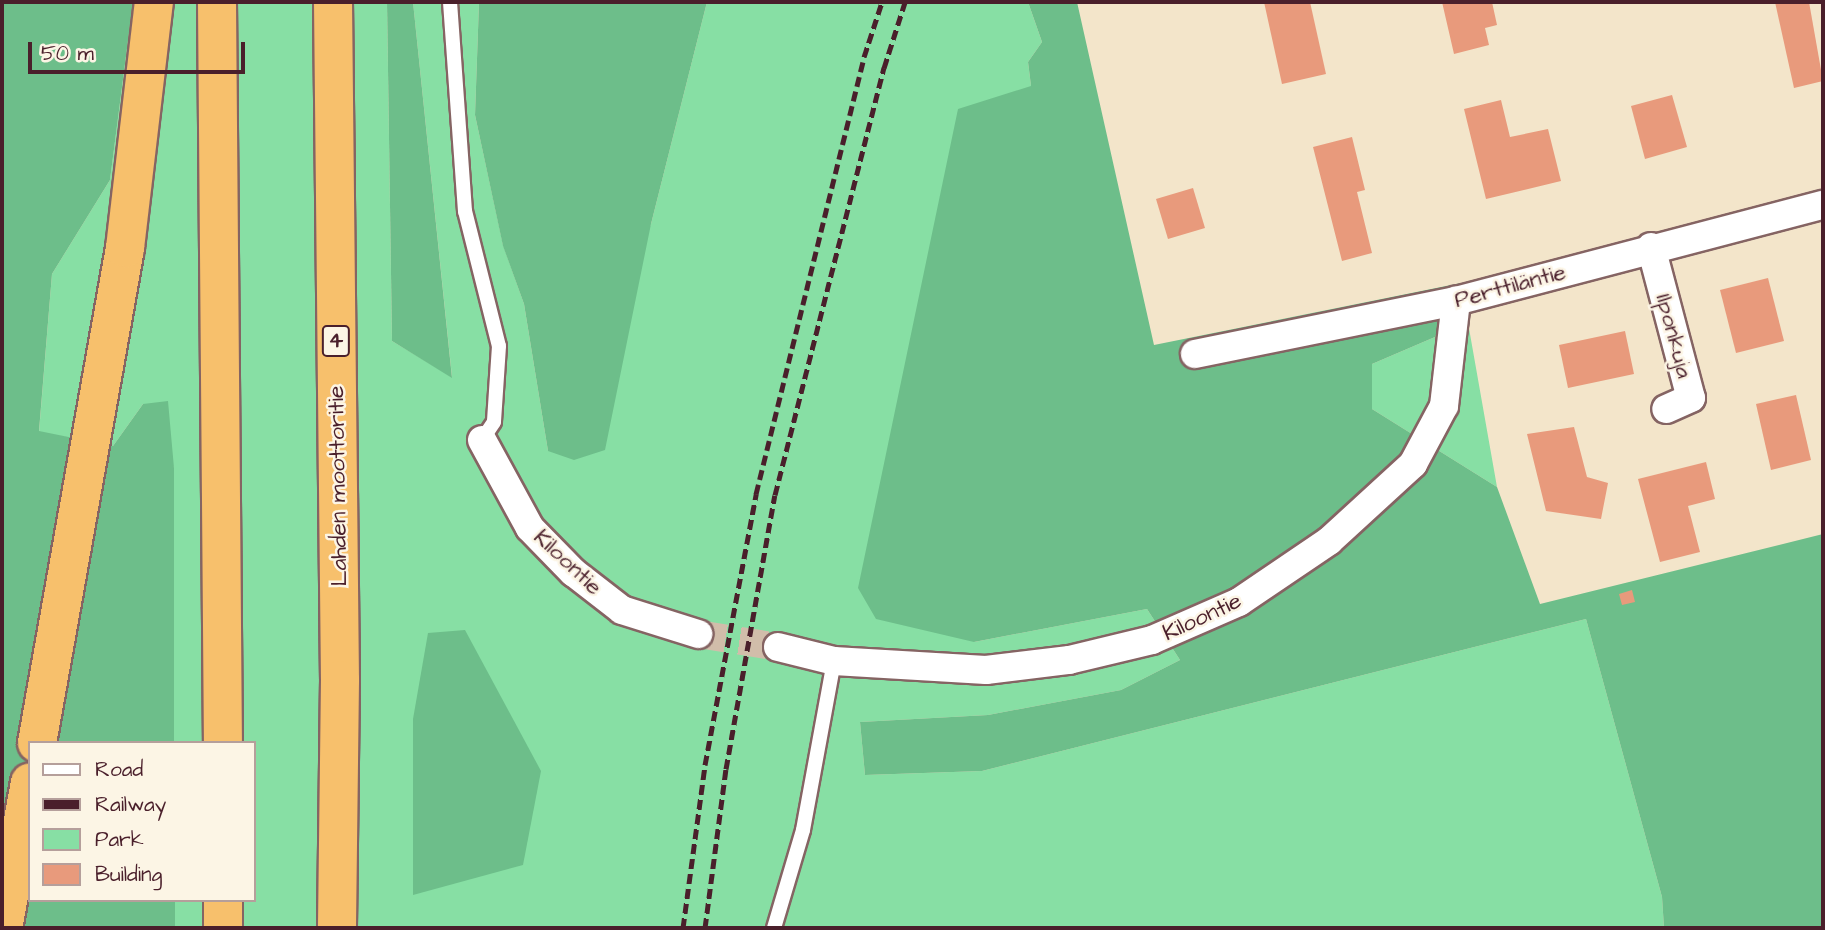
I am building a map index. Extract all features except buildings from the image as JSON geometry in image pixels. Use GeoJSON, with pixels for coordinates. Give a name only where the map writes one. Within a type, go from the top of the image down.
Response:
{"type":"FeatureCollection","features":[{"type":"Feature","properties":{"kind":"highway"},"geometry":{"type":"LineString","coordinates":[[37,741],[125,248],[154,2]]}},
{"type":"Feature","properties":{"kind":"highway"},"geometry":{"type":"LineString","coordinates":[[217,2],[223,741]]}},
{"type":"Feature","properties":{"kind":"highway","name":"Lahden moottoritie"},"geometry":{"type":"LineString","coordinates":[[333,2],[340,680],[337,928]]}},
{"type":"Feature","properties":{"kind":"highway"},"geometry":{"type":"LineString","coordinates":[[340,680],[355,928]]}},
{"type":"Feature","properties":{"kind":"highway"},"geometry":{"type":"LineString","coordinates":[[4,928],[28,793]]}},
{"type":"Feature","properties":{"kind":"highway"},"geometry":{"type":"LineString","coordinates":[[223,902],[223,928]]}},
{"type":"Feature","properties":{"kind":"street","name":"Perttiläntie"},"geometry":{"type":"LineString","coordinates":[[1195,354],[1456,301],[1651,247],[1823,205]]}},
{"type":"Feature","properties":{"kind":"street","name":"Ilponkuja"},"geometry":{"type":"LineString","coordinates":[[1651,247],[1691,398],[1666,410]]}},
{"type":"Feature","properties":{"kind":"street","name":"Kiloontie"},"geometry":{"type":"LineString","coordinates":[[778,647],[834,661],[986,670],[1069,660],[1152,640],[1239,602],[1329,541],[1413,464],[1444,406],[1456,301]]}},
{"type":"Feature","properties":{"kind":"street","name":"Kiloontie"},"geometry":{"type":"LineString","coordinates":[[482,440],[530,528],[573,572],[622,610],[698,634]]}},
{"type":"Feature","properties":{"kind":"lane"},"geometry":{"type":"LineString","coordinates":[[450,2],[465,211],[499,346],[494,422],[482,440]]}},
{"type":"Feature","properties":{"kind":"lane"},"geometry":{"type":"LineString","coordinates":[[774,928],[803,830],[834,661]]}},
{"type":"Feature","properties":{"kind":"green space"},"geometry":{"type":"Polygon","coordinates":[[[2,2],[133,2],[110,180],[52,274],[39,431],[113,446],[143,404],[168,401],[174,468],[174,741],[28,741],[28,902],[175,902],[175,928],[2,928],[2,2]]]}},
{"type":"Feature","properties":{"kind":"green space"},"geometry":{"type":"Polygon","coordinates":[[[133,2],[387,2],[392,341],[452,377],[413,2],[479,2],[475,115],[503,245],[524,304],[548,451],[651,224],[707,2],[1028,2],[1042,42],[1028,62],[1031,86],[974,642],[1147,609],[1180,660],[1121,690],[988,715],[860,722],[865,775],[982,771],[1586,619],[1662,897],[1664,928],[175,928],[175,902],[256,902],[256,741],[174,741],[174,468],[143,404],[113,446],[39,432],[52,274],[110,180],[133,2]]]}},
{"type":"Feature","properties":{"kind":"green space"},"geometry":{"type":"Polygon","coordinates":[[[387,2],[413,2],[452,378],[392,341],[387,2]]]}},
{"type":"Feature","properties":{"kind":"green space"},"geometry":{"type":"Polygon","coordinates":[[[479,2],[707,2],[651,224],[605,450],[574,460],[548,451],[524,304],[503,246],[475,115],[479,2]]]}},
{"type":"Feature","properties":{"kind":"green space"},"geometry":{"type":"Polygon","coordinates":[[[1028,2],[1077,2],[1154,345],[1461,283],[1435,337],[1372,364],[1372,409],[1497,487],[1540,604],[1823,534],[1823,928],[1664,928],[1662,897],[1586,619],[982,771],[865,775],[860,722],[988,715],[1121,690],[1180,660],[1147,609],[974,642],[876,619],[858,588],[958,109],[1031,86],[1028,62],[1042,42],[1028,2]]]}},
{"type":"Feature","properties":{"kind":"green space"},"geometry":{"type":"Polygon","coordinates":[[[1461,283],[1497,487],[1372,409],[1372,364],[1435,337],[1461,283]]]}},
{"type":"Feature","properties":{"kind":"green space"},"geometry":{"type":"Polygon","coordinates":[[[465,630],[541,771],[523,865],[413,895],[413,719],[428,633],[465,630]]]}},
{"type":"Feature","properties":{"kind":"tunnel"},"geometry":{"type":"LineString","coordinates":[[698,634],[778,647]]}},
{"type":"Feature","properties":{"kind":"railway"},"geometry":{"type":"LineString","coordinates":[[683,928],[705,765],[756,494],[864,57],[882,2]]}},
{"type":"Feature","properties":{"kind":"railway"},"geometry":{"type":"LineString","coordinates":[[705,928],[726,769],[775,495],[884,68],[905,2]]}}]}
